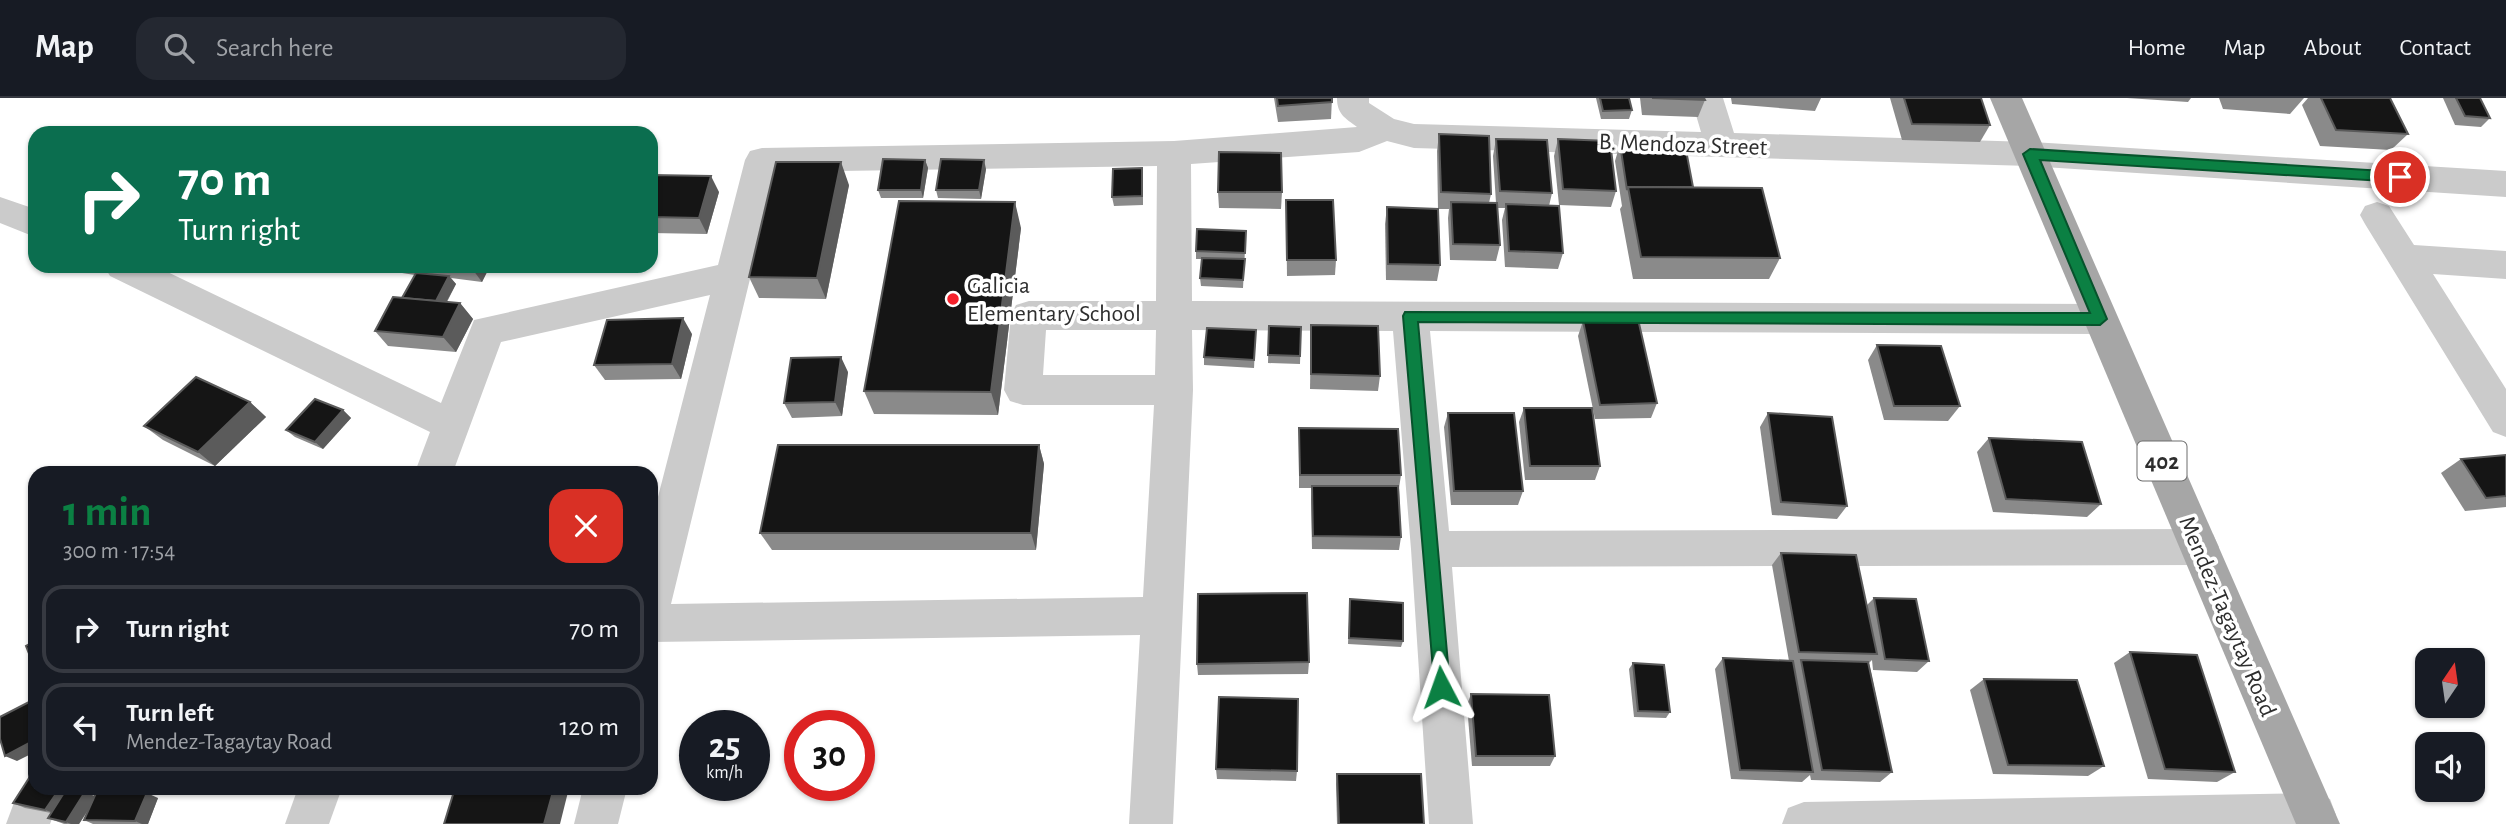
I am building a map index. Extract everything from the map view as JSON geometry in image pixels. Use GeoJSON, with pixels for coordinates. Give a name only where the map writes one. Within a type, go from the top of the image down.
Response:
{"type":"FeatureCollection","features":[{"type":"Feature","properties":{"kind":"main road","name":"Mendez-Tagaytay Road"},"geometry":{"type":"LineString","coordinates":[[2006,98],[2316,820]]}},
{"type":"Feature","properties":{"kind":"street","name":"B. Mendoza Street"},"geometry":{"type":"LineString","coordinates":[[1353,98],[1353,107],[1384,128],[1414,136],[2030,154],[2506,184]]}},
{"type":"Feature","properties":{"kind":"street"},"geometry":{"type":"LineString","coordinates":[[1707,98],[1721,145]]}},
{"type":"Feature","properties":{"kind":"street"},"geometry":{"type":"LineString","coordinates":[[658,575],[762,160],[1174,153],[1359,140],[1384,128]]}},
{"type":"Feature","properties":{"kind":"street"},"geometry":{"type":"LineString","coordinates":[[1151,824],[1174,390],[1174,153]]}},
{"type":"Feature","properties":{"kind":"street"},"geometry":{"type":"LineString","coordinates":[[0,210],[28,221]]}},
{"type":"Feature","properties":{"kind":"street"},"geometry":{"type":"LineString","coordinates":[[2378,215],[2506,421]]}},
{"type":"Feature","properties":{"kind":"street"},"geometry":{"type":"LineString","coordinates":[[2404,258],[2506,265]]}},
{"type":"Feature","properties":{"kind":"street"},"geometry":{"type":"LineString","coordinates":[[137,273],[452,425]]}},
{"type":"Feature","properties":{"kind":"street"},"geometry":{"type":"LineString","coordinates":[[436,466],[487,330],[733,276]]}},
{"type":"Feature","properties":{"kind":"street"},"geometry":{"type":"LineString","coordinates":[[1174,390],[1023,390],[1029,315],[2100,319]]}},
{"type":"Feature","properties":{"kind":"street"},"geometry":{"type":"LineString","coordinates":[[1410,316],[1431,550],[1451,824]]}},
{"type":"Feature","properties":{"kind":"street"},"geometry":{"type":"LineString","coordinates":[[1431,550],[2199,547]]}},
{"type":"Feature","properties":{"kind":"street"},"geometry":{"type":"LineString","coordinates":[[658,623],[1162,615]]}},
{"type":"Feature","properties":{"kind":"street"},"geometry":{"type":"LineString","coordinates":[[307,824],[317,795]]}},
{"type":"Feature","properties":{"kind":"street"},"geometry":{"type":"LineString","coordinates":[[596,824],[603,795]]}},
{"type":"Feature","properties":{"kind":"street"},"geometry":{"type":"LineString","coordinates":[[1804,824],[2316,820]]}},
{"type":"Feature","properties":{"kind":"building"},"geometry":{"type":"Polygon","coordinates":[[[1277,98],[1332,98],[1332,102],[1278,106],[1277,98]]]}},
{"type":"Feature","properties":{"kind":"building"},"geometry":{"type":"Polygon","coordinates":[[[1600,98],[1629,98],[1632,110],[1603,111],[1600,98]]]}},
{"type":"Feature","properties":{"kind":"building"},"geometry":{"type":"Polygon","coordinates":[[[1652,98],[1704,98],[1705,100],[1652,98]]]}},
{"type":"Feature","properties":{"kind":"building"},"geometry":{"type":"Polygon","coordinates":[[[1904,98],[1981,98],[1990,125],[1912,124],[1904,98]]]}},
{"type":"Feature","properties":{"kind":"building"},"geometry":{"type":"Polygon","coordinates":[[[2321,98],[2390,98],[2408,134],[2336,130],[2321,98]]]}},
{"type":"Feature","properties":{"kind":"building"},"geometry":{"type":"Polygon","coordinates":[[[2456,98],[2480,98],[2490,118],[2465,116],[2456,98]]]}},
{"type":"Feature","properties":{"kind":"building"},"geometry":{"type":"Polygon","coordinates":[[[1439,134],[1489,136],[1491,194],[1441,192],[1439,134]]]}},
{"type":"Feature","properties":{"kind":"building"},"geometry":{"type":"Polygon","coordinates":[[[1496,139],[1547,140],[1552,193],[1500,191],[1496,139]]]}},
{"type":"Feature","properties":{"kind":"building"},"geometry":{"type":"Polygon","coordinates":[[[1558,139],[1610,141],[1616,191],[1563,189],[1558,139]]]}},
{"type":"Feature","properties":{"kind":"building"},"geometry":{"type":"Polygon","coordinates":[[[1620,144],[1685,145],[1693,187],[1628,187],[1627,190],[1620,144]]]}},
{"type":"Feature","properties":{"kind":"building"},"geometry":{"type":"Polygon","coordinates":[[[1219,152],[1281,153],[1282,192],[1218,192],[1219,152]]]}},
{"type":"Feature","properties":{"kind":"building"},"geometry":{"type":"Polygon","coordinates":[[[883,159],[925,160],[921,190],[878,190],[883,159]]]}},
{"type":"Feature","properties":{"kind":"building"},"geometry":{"type":"Polygon","coordinates":[[[941,159],[984,160],[979,190],[936,190],[941,159]]]}},
{"type":"Feature","properties":{"kind":"building"},"geometry":{"type":"Polygon","coordinates":[[[776,162],[841,162],[817,278],[749,277],[776,162]]]}},
{"type":"Feature","properties":{"kind":"building"},"geometry":{"type":"Polygon","coordinates":[[[1142,168],[1142,196],[1112,197],[1113,169],[1142,168]]]}},
{"type":"Feature","properties":{"kind":"building"},"geometry":{"type":"Polygon","coordinates":[[[658,175],[711,176],[699,218],[658,217],[658,175]]]}},
{"type":"Feature","properties":{"kind":"building"},"geometry":{"type":"Polygon","coordinates":[[[1628,187],[1762,188],[1780,258],[1641,257],[1628,187]]]}},
{"type":"Feature","properties":{"kind":"building"},"geometry":{"type":"Polygon","coordinates":[[[1286,200],[1333,200],[1336,260],[1287,260],[1286,200]]]}},
{"type":"Feature","properties":{"kind":"building"},"geometry":{"type":"Polygon","coordinates":[[[899,201],[1015,202],[991,392],[864,391],[899,201]]]}},
{"type":"Feature","properties":{"kind":"building"},"geometry":{"type":"Polygon","coordinates":[[[1451,202],[1497,203],[1500,245],[1453,244],[1451,202]]]}},
{"type":"Feature","properties":{"kind":"building"},"geometry":{"type":"Polygon","coordinates":[[[1506,204],[1559,206],[1563,253],[1509,251],[1506,204]]]}},
{"type":"Feature","properties":{"kind":"building"},"geometry":{"type":"Polygon","coordinates":[[[1387,207],[1438,209],[1440,265],[1388,264],[1387,207]]]}},
{"type":"Feature","properties":{"kind":"building"},"geometry":{"type":"Polygon","coordinates":[[[1197,229],[1246,231],[1245,253],[1196,251],[1197,229]]]}},
{"type":"Feature","properties":{"kind":"building"},"geometry":{"type":"Polygon","coordinates":[[[1202,258],[1245,259],[1243,280],[1200,278],[1202,258]]]}},
{"type":"Feature","properties":{"kind":"building"},"geometry":{"type":"Polygon","coordinates":[[[416,273],[449,276],[436,301],[402,298],[416,273]]]}},
{"type":"Feature","properties":{"kind":"building"},"geometry":{"type":"Polygon","coordinates":[[[393,297],[460,303],[443,337],[375,331],[393,297]]]}},
{"type":"Feature","properties":{"kind":"building"},"geometry":{"type":"Polygon","coordinates":[[[683,318],[672,364],[594,365],[607,320],[683,318]]]}},
{"type":"Feature","properties":{"kind":"building"},"geometry":{"type":"Polygon","coordinates":[[[1638,319],[1657,403],[1600,405],[1583,321],[1638,319]]]}},
{"type":"Feature","properties":{"kind":"building"},"geometry":{"type":"Polygon","coordinates":[[[1311,325],[1378,326],[1380,376],[1311,374],[1311,325]]]}},
{"type":"Feature","properties":{"kind":"building"},"geometry":{"type":"Polygon","coordinates":[[[1269,326],[1301,327],[1300,356],[1268,355],[1269,326]]]}},
{"type":"Feature","properties":{"kind":"building"},"geometry":{"type":"Polygon","coordinates":[[[1207,328],[1256,330],[1254,360],[1204,357],[1207,328]]]}},
{"type":"Feature","properties":{"kind":"building"},"geometry":{"type":"Polygon","coordinates":[[[1877,345],[1941,346],[1960,406],[1894,406],[1877,345]]]}},
{"type":"Feature","properties":{"kind":"building"},"geometry":{"type":"Polygon","coordinates":[[[841,357],[835,402],[784,403],[791,358],[841,357]]]}},
{"type":"Feature","properties":{"kind":"building"},"geometry":{"type":"Polygon","coordinates":[[[196,377],[250,402],[198,452],[144,426],[196,377]]]}},
{"type":"Feature","properties":{"kind":"building"},"geometry":{"type":"Polygon","coordinates":[[[315,399],[343,410],[315,442],[286,430],[315,399]]]}},
{"type":"Feature","properties":{"kind":"building"},"geometry":{"type":"Polygon","coordinates":[[[1524,408],[1592,408],[1600,466],[1530,466],[1524,408]]]}},
{"type":"Feature","properties":{"kind":"building"},"geometry":{"type":"Polygon","coordinates":[[[1448,413],[1514,413],[1523,491],[1454,491],[1448,413]]]}},
{"type":"Feature","properties":{"kind":"building"},"geometry":{"type":"Polygon","coordinates":[[[1768,413],[1832,417],[1847,506],[1781,502],[1768,413]]]}},
{"type":"Feature","properties":{"kind":"building"},"geometry":{"type":"Polygon","coordinates":[[[1299,428],[1398,429],[1401,475],[1300,475],[1299,428]]]}},
{"type":"Feature","properties":{"kind":"building"},"geometry":{"type":"Polygon","coordinates":[[[1989,438],[2082,442],[2101,504],[2006,499],[1989,438]]]}},
{"type":"Feature","properties":{"kind":"building"},"geometry":{"type":"Polygon","coordinates":[[[778,445],[1039,445],[1031,533],[760,533],[778,445]]]}},
{"type":"Feature","properties":{"kind":"building"},"geometry":{"type":"Polygon","coordinates":[[[2506,455],[2506,496],[2486,498],[2461,459],[2506,455]]]}},
{"type":"Feature","properties":{"kind":"building"},"geometry":{"type":"Polygon","coordinates":[[[1312,486],[1398,486],[1401,537],[1313,536],[1312,486]]]}},
{"type":"Feature","properties":{"kind":"building"},"geometry":{"type":"Polygon","coordinates":[[[1781,553],[1856,555],[1877,654],[1799,652],[1781,553]]]}},
{"type":"Feature","properties":{"kind":"building"},"geometry":{"type":"Polygon","coordinates":[[[1307,593],[1309,662],[1197,664],[1198,594],[1307,593]]]}},
{"type":"Feature","properties":{"kind":"building"},"geometry":{"type":"Polygon","coordinates":[[[1874,598],[1916,599],[1929,661],[1885,659],[1874,598]]]}},
{"type":"Feature","properties":{"kind":"building"},"geometry":{"type":"Polygon","coordinates":[[[1350,599],[1403,603],[1403,641],[1349,638],[1350,599]]]}},
{"type":"Feature","properties":{"kind":"building"},"geometry":{"type":"Polygon","coordinates":[[[2130,652],[2197,655],[2235,772],[2165,769],[2130,652]]]}},
{"type":"Feature","properties":{"kind":"building"},"geometry":{"type":"Polygon","coordinates":[[[1723,658],[1793,661],[1813,772],[1740,770],[1723,658]]]}},
{"type":"Feature","properties":{"kind":"building"},"geometry":{"type":"Polygon","coordinates":[[[1801,660],[1868,662],[1892,772],[1822,770],[1801,660]]]}},
{"type":"Feature","properties":{"kind":"building"},"geometry":{"type":"Polygon","coordinates":[[[1633,663],[1664,665],[1670,712],[1638,711],[1633,663]]]}},
{"type":"Feature","properties":{"kind":"building"},"geometry":{"type":"Polygon","coordinates":[[[1984,679],[2077,680],[2104,766],[2008,765],[1984,679]]]}},
{"type":"Feature","properties":{"kind":"building"},"geometry":{"type":"Polygon","coordinates":[[[1471,694],[1549,695],[1555,756],[1476,756],[1471,694]]]}},
{"type":"Feature","properties":{"kind":"building"},"geometry":{"type":"Polygon","coordinates":[[[1219,697],[1298,699],[1297,771],[1216,769],[1219,697]]]}},
{"type":"Feature","properties":{"kind":"building"},"geometry":{"type":"Polygon","coordinates":[[[28,703],[28,744],[5,756],[0,739],[0,717],[28,703]]]}},
{"type":"Feature","properties":{"kind":"building"},"geometry":{"type":"Polygon","coordinates":[[[1337,774],[1421,774],[1424,824],[1339,824],[1337,774]]]}},
{"type":"Feature","properties":{"kind":"building"},"geometry":{"type":"Polygon","coordinates":[[[28,780],[28,795],[55,795],[45,810],[13,803],[28,780]]]}},
{"type":"Feature","properties":{"kind":"building"},"geometry":{"type":"Polygon","coordinates":[[[63,795],[83,795],[66,822],[48,818],[63,795]]]}},
{"type":"Feature","properties":{"kind":"building"},"geometry":{"type":"Polygon","coordinates":[[[95,795],[146,795],[135,821],[84,820],[95,795]]]}},
{"type":"Feature","properties":{"kind":"building"},"geometry":{"type":"Polygon","coordinates":[[[453,795],[552,795],[544,824],[444,824],[453,795]]]}},
{"type":"Feature","properties":{"kind":"place","name":"Galicia Elementary School"},"geometry":{"type":"Point","coordinates":[953,299]}},
{"type":"Feature","properties":{"kind":"route"},"geometry":{"type":"LineString","coordinates":[[1441,687],[1410,316],[2100,319],[2030,154],[2400,177]]}}]}
